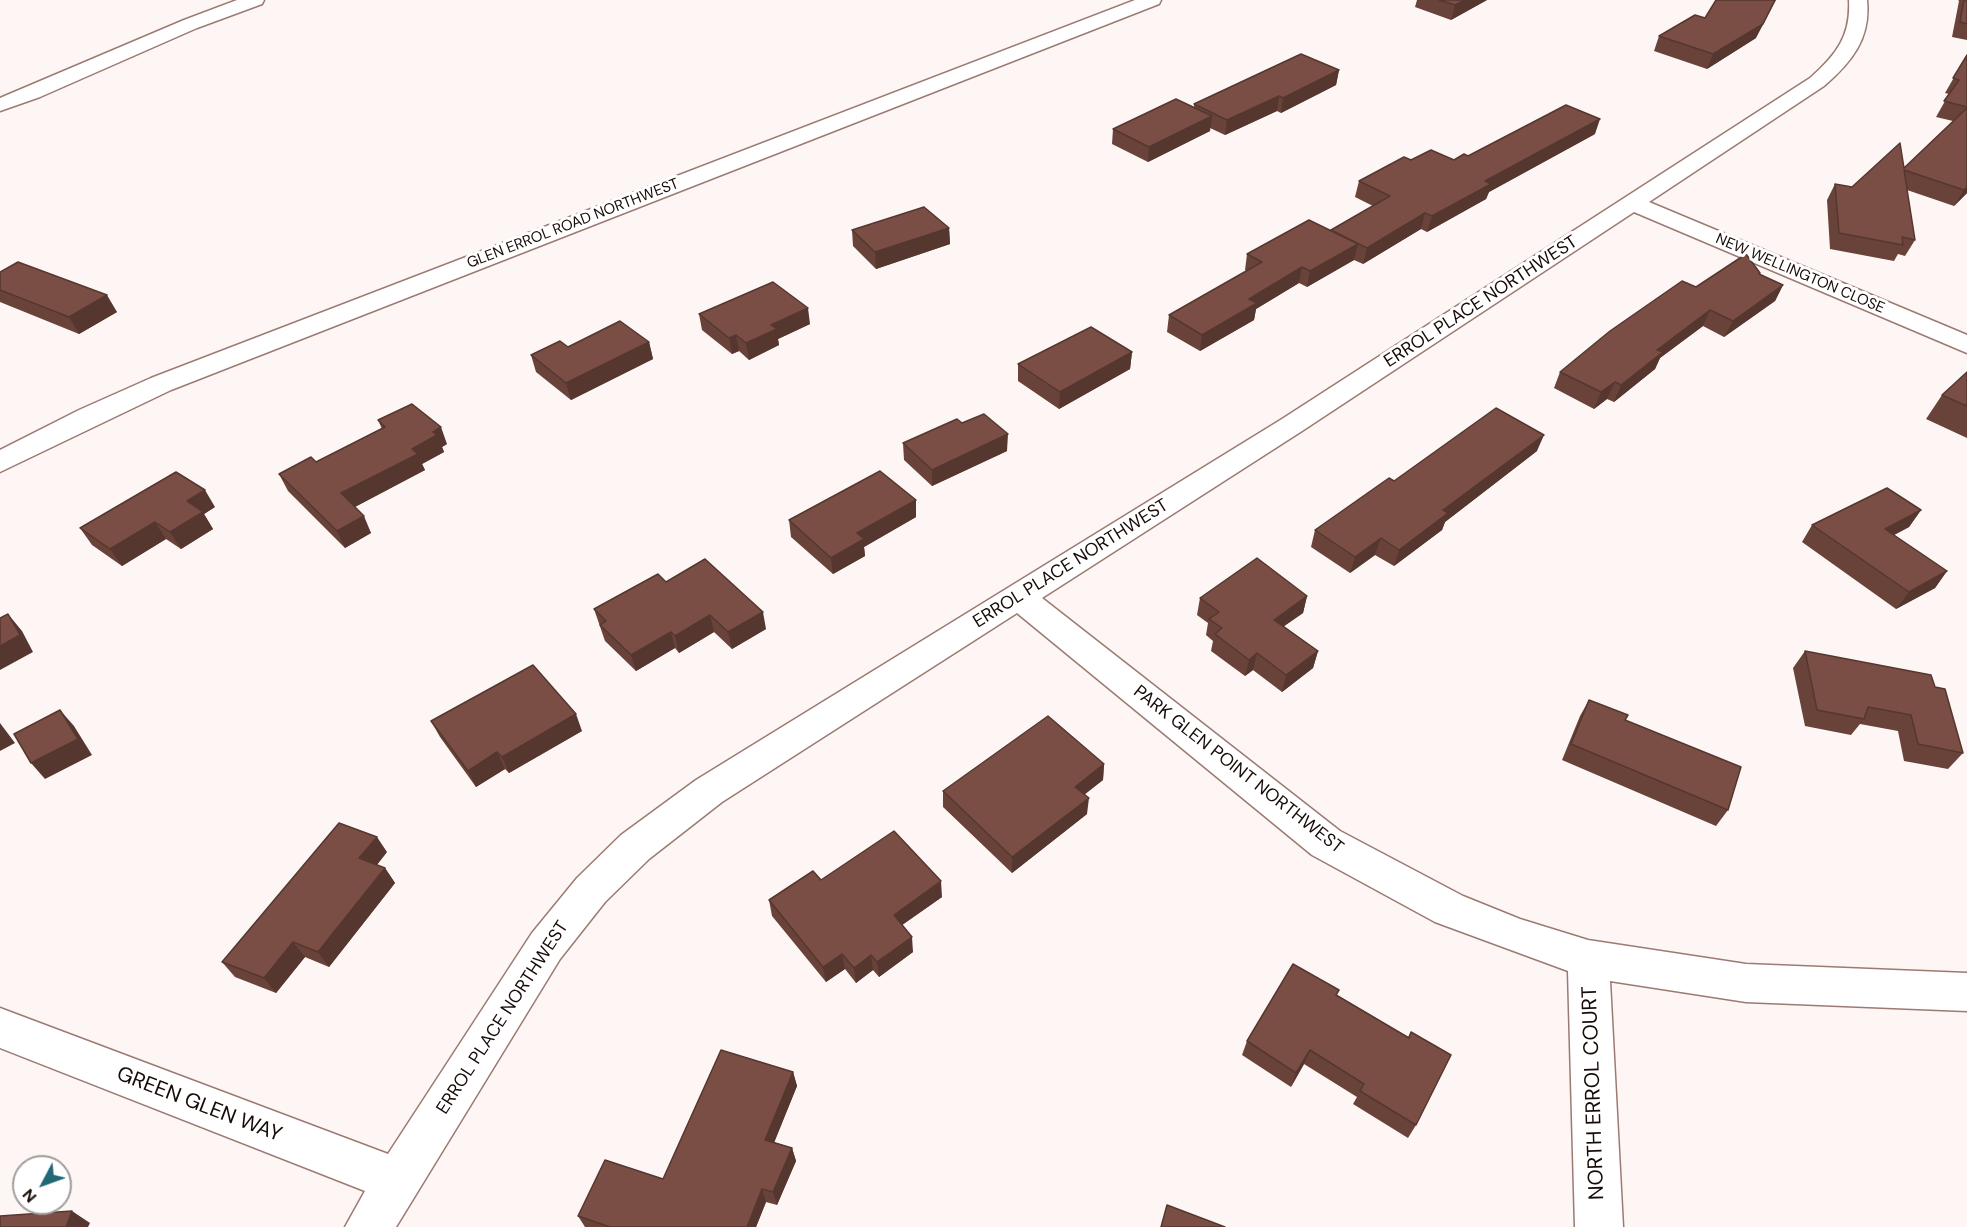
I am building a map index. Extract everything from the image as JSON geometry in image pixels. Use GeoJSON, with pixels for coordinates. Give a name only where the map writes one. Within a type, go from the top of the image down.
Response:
{"type":"FeatureCollection","features":[{"type":"Feature","properties":{"kind":"street"},"geometry":{"type":"LineString","coordinates":[[0,105],[176,29],[255,0]]}},
{"type":"Feature","properties":{"kind":"street","name":"GLEN ERROL ROAD NORTHWEST"},"geometry":{"type":"LineString","coordinates":[[4,456],[161,384],[1152,0]]}},
{"type":"Feature","properties":{"kind":"street","name":"ERROL PLACE NORTHWEST"},"geometry":{"type":"LineString","coordinates":[[369,1227],[546,946],[591,890],[635,847],[709,791],[1292,425],[1817,82],[1838,64],[1852,46],[1861,18],[1858,0]]}},
{"type":"Feature","properties":{"kind":"street","name":"NEW WELLINGTON CLOSE"},"geometry":{"type":"LineString","coordinates":[[1632,202],[1967,345]]}},
{"type":"Feature","properties":{"kind":"street","name":"PARK GLEN POINT NORTHWEST"},"geometry":{"type":"LineString","coordinates":[[1019,597],[1326,843],[1384,877],[1449,909],[1517,936],[1588,959],[1746,983],[1967,992]]}},
{"type":"Feature","properties":{"kind":"street","name":"NORTH ERROL COURT"},"geometry":{"type":"LineString","coordinates":[[1588,959],[1599,1227]]}},
{"type":"Feature","properties":{"kind":"street","name":"GREEN GLEN WAY"},"geometry":{"type":"LineString","coordinates":[[0,1028],[398,1181]]}},
{"type":"Feature","properties":{"kind":"building"},"geometry":{"type":"Polygon","coordinates":[[[1439,0],[1465,0],[1455,5],[1439,0]]]}},
{"type":"Feature","properties":{"kind":"building"},"geometry":{"type":"Polygon","coordinates":[[[1716,0],[1775,0],[1763,24],[1713,54],[1659,36],[1695,15],[1705,18],[1716,0]]]}},
{"type":"Feature","properties":{"kind":"building"},"geometry":{"type":"Polygon","coordinates":[[[1964,0],[1967,0],[1967,24],[1960,22],[1964,0]]]}},
{"type":"Feature","properties":{"kind":"building"},"geometry":{"type":"Polygon","coordinates":[[[1301,54],[1339,70],[1283,98],[1279,96],[1227,120],[1194,104],[1301,54]]]}},
{"type":"Feature","properties":{"kind":"building"},"geometry":{"type":"Polygon","coordinates":[[[1967,55],[1967,107],[1944,101],[1959,80],[1953,78],[1967,55]]]}},
{"type":"Feature","properties":{"kind":"building"},"geometry":{"type":"Polygon","coordinates":[[[1176,99],[1212,116],[1149,147],[1113,129],[1176,99]]]}},
{"type":"Feature","properties":{"kind":"building"},"geometry":{"type":"Polygon","coordinates":[[[1566,105],[1600,119],[1485,181],[1491,184],[1432,216],[1425,213],[1367,248],[1331,230],[1390,196],[1359,181],[1404,157],[1411,160],[1431,150],[1454,160],[1464,154],[1468,156],[1566,105]]]}},
{"type":"Feature","properties":{"kind":"building"},"geometry":{"type":"Polygon","coordinates":[[[1967,108],[1967,187],[1964,190],[1904,170],[1915,240],[1902,237],[1903,245],[1839,233],[1835,184],[1852,187],[1900,143],[1904,168],[1967,108]]]}},
{"type":"Feature","properties":{"kind":"building"},"geometry":{"type":"Polygon","coordinates":[[[924,207],[949,228],[875,252],[852,230],[924,207]]]}},
{"type":"Feature","properties":{"kind":"building"},"geometry":{"type":"Polygon","coordinates":[[[1309,220],[1358,244],[1310,271],[1302,267],[1249,299],[1257,303],[1202,335],[1169,315],[1262,262],[1247,254],[1309,220]]]}},
{"type":"Feature","properties":{"kind":"building"},"geometry":{"type":"Polygon","coordinates":[[[1746,254],[1759,274],[1783,285],[1733,321],[1710,310],[1657,350],[1663,352],[1621,385],[1615,382],[1601,392],[1560,372],[1610,331],[1682,281],[1696,287],[1746,254]]]}},
{"type":"Feature","properties":{"kind":"building"},"geometry":{"type":"Polygon","coordinates":[[[18,262],[107,295],[69,317],[0,290],[0,272],[18,262]]]}},
{"type":"Feature","properties":{"kind":"building"},"geometry":{"type":"Polygon","coordinates":[[[773,282],[808,308],[771,325],[777,329],[746,343],[736,335],[729,338],[699,314],[773,282]]]}},
{"type":"Feature","properties":{"kind":"building"},"geometry":{"type":"Polygon","coordinates":[[[620,321],[649,342],[566,383],[531,355],[560,341],[568,347],[620,321]]]}},
{"type":"Feature","properties":{"kind":"building"},"geometry":{"type":"Polygon","coordinates":[[[1091,327],[1132,352],[1060,392],[1018,364],[1091,327]]]}},
{"type":"Feature","properties":{"kind":"building"},"geometry":{"type":"Polygon","coordinates":[[[1967,372],[1967,406],[1942,395],[1967,372]]]}},
{"type":"Feature","properties":{"kind":"building"},"geometry":{"type":"Polygon","coordinates":[[[412,404],[441,427],[433,432],[437,435],[412,449],[418,454],[341,493],[364,516],[337,531],[279,474],[311,457],[316,462],[385,427],[378,420],[412,404]]]}},
{"type":"Feature","properties":{"kind":"building"},"geometry":{"type":"Polygon","coordinates":[[[1496,408],[1544,435],[1443,510],[1448,513],[1399,550],[1381,538],[1355,557],[1315,530],[1389,478],[1394,481],[1496,408]]]}},
{"type":"Feature","properties":{"kind":"building"},"geometry":{"type":"Polygon","coordinates":[[[984,414],[1008,434],[932,470],[903,443],[957,419],[962,423],[984,414]]]}},
{"type":"Feature","properties":{"kind":"building"},"geometry":{"type":"Polygon","coordinates":[[[880,471],[916,500],[857,533],[864,539],[831,558],[789,520],[880,471]]]}},
{"type":"Feature","properties":{"kind":"building"},"geometry":{"type":"Polygon","coordinates":[[[176,472],[205,490],[187,501],[203,512],[170,532],[155,522],[110,549],[80,528],[176,472]]]}},
{"type":"Feature","properties":{"kind":"building"},"geometry":{"type":"Polygon","coordinates":[[[1887,488],[1921,510],[1885,529],[1947,571],[1909,592],[1812,525],[1887,488]]]}},
{"type":"Feature","properties":{"kind":"building"},"geometry":{"type":"Polygon","coordinates":[[[1257,558],[1307,596],[1274,620],[1318,651],[1286,675],[1257,653],[1249,660],[1215,634],[1222,628],[1209,619],[1219,612],[1200,598],[1257,558]]]}},
{"type":"Feature","properties":{"kind":"building"},"geometry":{"type":"Polygon","coordinates":[[[705,559],[763,612],[728,632],[710,615],[675,636],[671,632],[631,655],[600,625],[606,621],[594,609],[658,574],[666,582],[705,559]]]}},
{"type":"Feature","properties":{"kind":"building"},"geometry":{"type":"Polygon","coordinates":[[[8,614],[20,635],[0,646],[0,618],[8,614]]]}},
{"type":"Feature","properties":{"kind":"building"},"geometry":{"type":"Polygon","coordinates":[[[1805,651],[1931,675],[1935,687],[1945,689],[1963,753],[1918,744],[1911,715],[1868,707],[1864,719],[1817,710],[1805,651]]]}},
{"type":"Feature","properties":{"kind":"building"},"geometry":{"type":"Polygon","coordinates":[[[533,665],[576,714],[502,757],[497,752],[468,771],[431,721],[533,665]]]}},
{"type":"Feature","properties":{"kind":"building"},"geometry":{"type":"Polygon","coordinates":[[[1589,700],[1628,715],[1625,720],[1741,767],[1728,810],[1571,744],[1589,700]]]}},
{"type":"Feature","properties":{"kind":"building"},"geometry":{"type":"Polygon","coordinates":[[[60,710],[78,739],[31,763],[14,734],[60,710]]]}},
{"type":"Feature","properties":{"kind":"building"},"geometry":{"type":"Polygon","coordinates":[[[1048,716],[1104,764],[1075,787],[1089,798],[1012,857],[943,791],[1048,716]]]}},
{"type":"Feature","properties":{"kind":"building"},"geometry":{"type":"Polygon","coordinates":[[[339,823],[377,837],[359,858],[385,868],[318,952],[293,942],[264,978],[222,962],[339,823]]]}},
{"type":"Feature","properties":{"kind":"building"},"geometry":{"type":"Polygon","coordinates":[[[894,831],[941,881],[894,915],[912,937],[877,962],[871,955],[854,968],[842,954],[823,967],[769,900],[813,871],[821,880],[894,831]]]}},
{"type":"Feature","properties":{"kind":"building"},"geometry":{"type":"Polygon","coordinates":[[[1293,964],[1339,990],[1336,995],[1409,1038],[1411,1032],[1451,1055],[1416,1125],[1360,1091],[1364,1084],[1310,1050],[1296,1073],[1247,1041],[1293,964]]]}},
{"type":"Feature","properties":{"kind":"building"},"geometry":{"type":"Polygon","coordinates":[[[721,1050],[793,1072],[765,1140],[792,1148],[773,1192],[762,1189],[747,1227],[610,1227],[578,1216],[605,1160],[663,1179],[721,1050]]]}},
{"type":"Feature","properties":{"kind":"building"},"geometry":{"type":"Polygon","coordinates":[[[1167,1205],[1225,1227],[1161,1227],[1167,1205]]]}},
{"type":"Feature","properties":{"kind":"building"},"geometry":{"type":"Polygon","coordinates":[[[70,1215],[66,1227],[0,1227],[0,1216],[70,1215]]]}}]}
